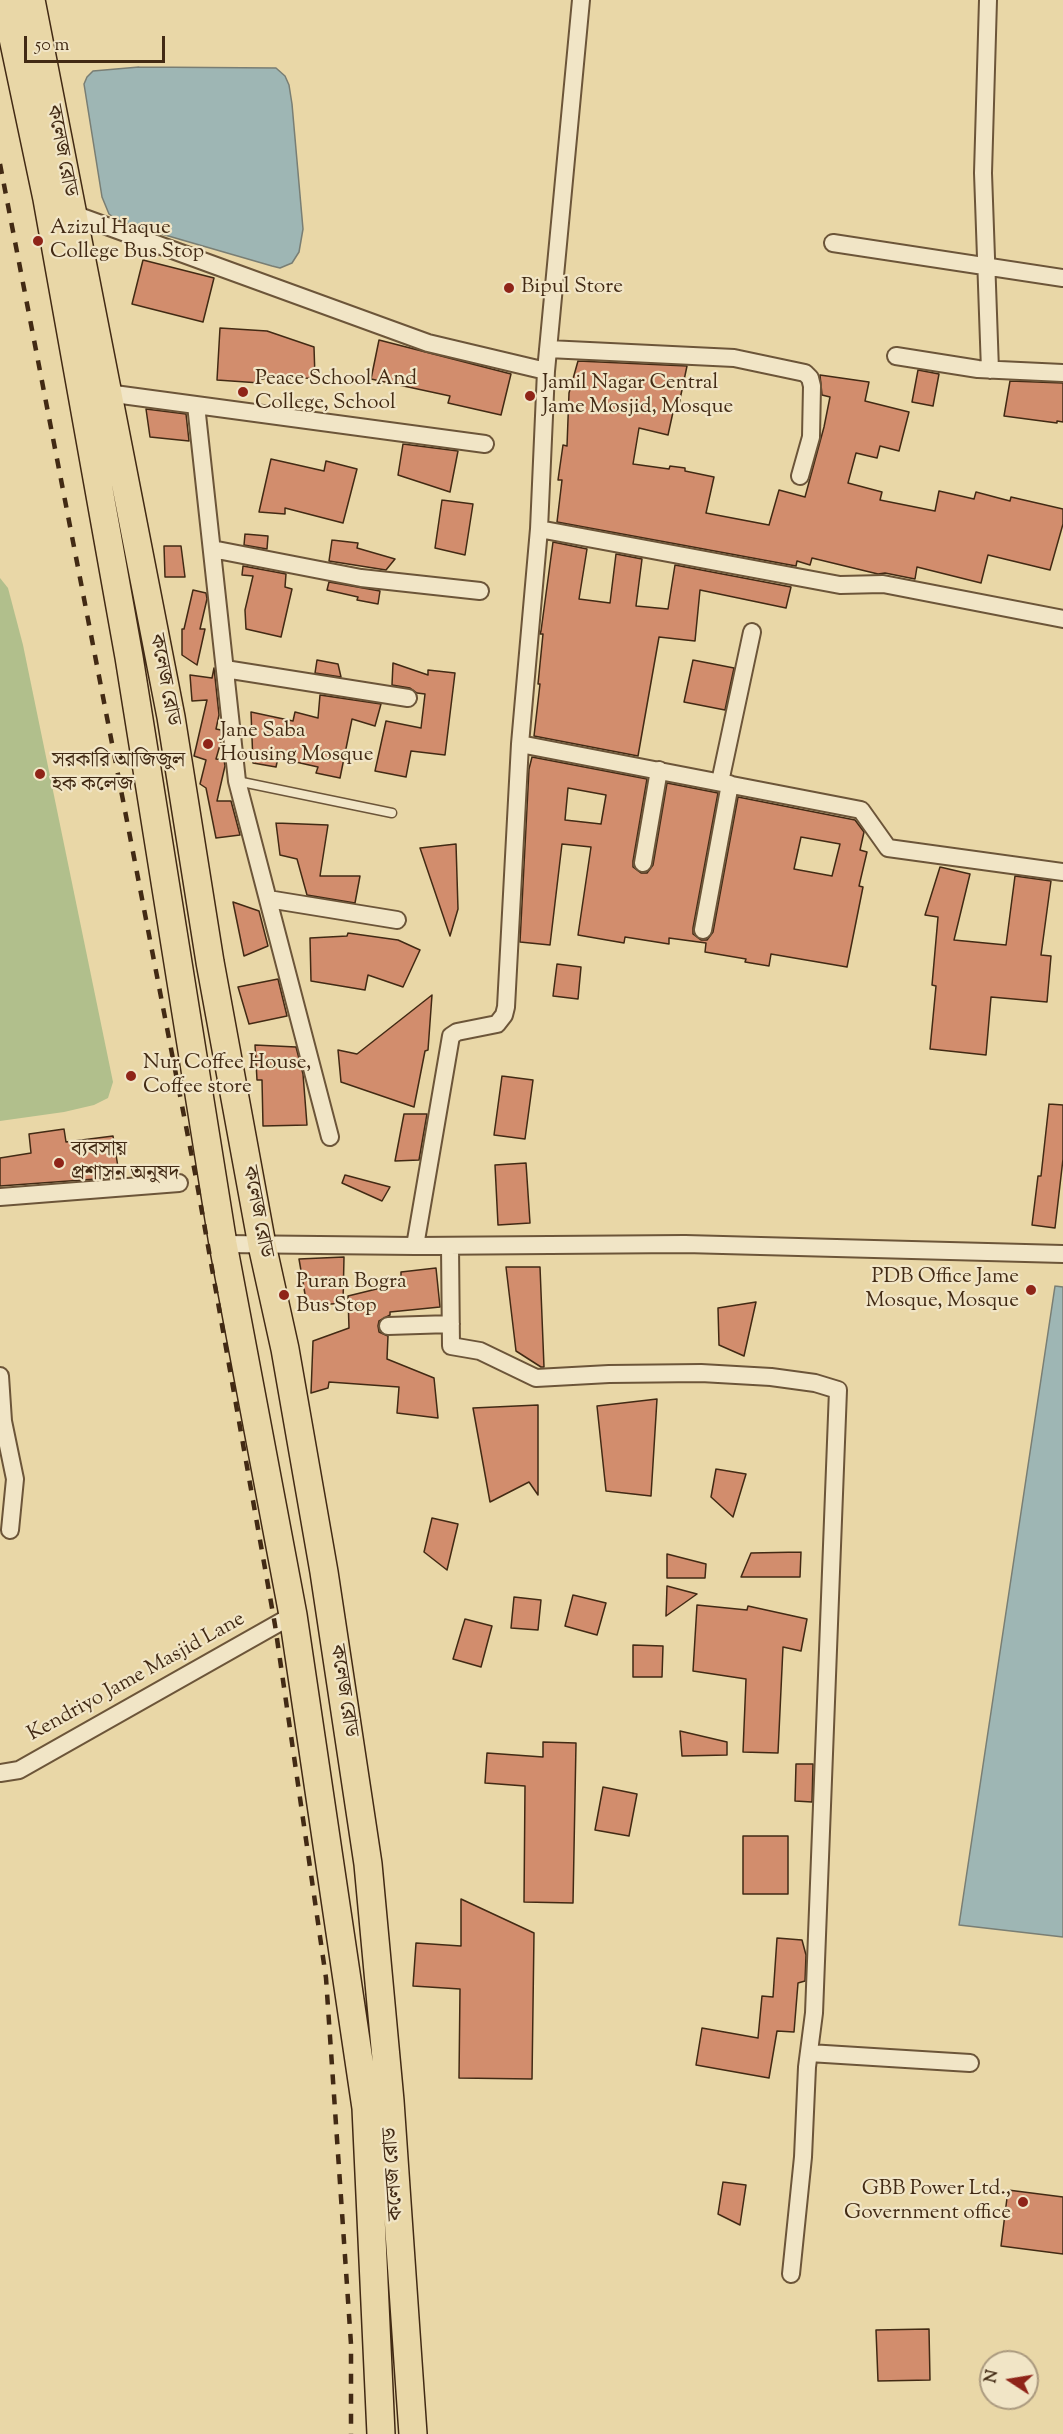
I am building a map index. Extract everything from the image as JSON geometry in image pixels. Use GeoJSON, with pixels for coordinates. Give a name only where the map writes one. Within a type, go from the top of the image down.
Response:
{"type":"FeatureCollection","features":[{"type":"Feature","properties":{"kind":"highway","name":"কলেজ রোড"},"geometry":{"type":"LineString","coordinates":[[5,0],[46,199],[129,657],[223,1244],[293,1615],[366,2108],[381,2434]]}},
{"type":"Feature","properties":{"kind":"highway","name":"কলেজ রোড"},"geometry":{"type":"LineString","coordinates":[[31,0],[171,717],[210,962],[262,1245],[285,1349],[324,1572],[368,1864],[390,2101],[413,2434]]}},
{"type":"Feature","properties":{"kind":"street"},"geometry":{"type":"LineString","coordinates":[[415,1246],[451,1036],[457,1032],[497,1024],[507,1007],[520,744],[539,529],[546,371],[581,0]]}},
{"type":"Feature","properties":{"kind":"street"},"geometry":{"type":"LineString","coordinates":[[988,0],[983,173],[990,370]]}},
{"type":"Feature","properties":{"kind":"street"},"geometry":{"type":"LineString","coordinates":[[46,199],[72,214],[428,343],[546,371]]}},
{"type":"Feature","properties":{"kind":"street"},"geometry":{"type":"LineString","coordinates":[[833,243],[1063,278]]}},
{"type":"Feature","properties":{"kind":"street"},"geometry":{"type":"LineString","coordinates":[[548,349],[734,358],[806,374],[812,386],[811,437],[800,476]]}},
{"type":"Feature","properties":{"kind":"street"},"geometry":{"type":"LineString","coordinates":[[896,356],[990,370],[1063,373]]}},
{"type":"Feature","properties":{"kind":"street"},"geometry":{"type":"LineString","coordinates":[[107,393],[485,444]]}},
{"type":"Feature","properties":{"kind":"street"},"geometry":{"type":"LineString","coordinates":[[196,405],[237,781],[330,1137]]}},
{"type":"Feature","properties":{"kind":"street"},"geometry":{"type":"LineString","coordinates":[[539,529],[840,585],[883,584],[1063,620]]}},
{"type":"Feature","properties":{"kind":"street"},"geometry":{"type":"LineString","coordinates":[[212,549],[331,570],[361,578],[480,591]]}},
{"type":"Feature","properties":{"kind":"street"},"geometry":{"type":"LineString","coordinates":[[703,930],[725,783],[752,632]]}},
{"type":"Feature","properties":{"kind":"street"},"geometry":{"type":"LineString","coordinates":[[225,669],[408,698]]}},
{"type":"Feature","properties":{"kind":"street"},"geometry":{"type":"LineString","coordinates":[[520,744],[861,810],[888,848],[1063,872]]}},
{"type":"Feature","properties":{"kind":"street"},"geometry":{"type":"LineString","coordinates":[[643,863],[659,770]]}},
{"type":"Feature","properties":{"kind":"street"},"geometry":{"type":"LineString","coordinates":[[268,899],[397,920]]}},
{"type":"Feature","properties":{"kind":"street"},"geometry":{"type":"LineString","coordinates":[[0,1197],[179,1184]]}},
{"type":"Feature","properties":{"kind":"street"},"geometry":{"type":"LineString","coordinates":[[223,1244],[415,1246],[685,1244],[1063,1254]]}},
{"type":"Feature","properties":{"kind":"street"},"geometry":{"type":"LineString","coordinates":[[450,1246],[451,1346],[480,1351],[537,1378],[609,1374],[701,1374],[804,1381],[838,1390],[814,2013],[792,2274]]}},
{"type":"Feature","properties":{"kind":"street"},"geometry":{"type":"LineString","coordinates":[[388,1326],[451,1324]]}},
{"type":"Feature","properties":{"kind":"street"},"geometry":{"type":"LineString","coordinates":[[0,1376],[3,1421],[15,1479],[10,1530]]}},
{"type":"Feature","properties":{"kind":"street","name":"Kendriyo Jame Masjid Lane"},"geometry":{"type":"LineString","coordinates":[[0,1773],[19,1770],[293,1615]]}},
{"type":"Feature","properties":{"kind":"street"},"geometry":{"type":"LineString","coordinates":[[809,2053],[970,2063]]}},
{"type":"Feature","properties":{"kind":"lane"},"geometry":{"type":"LineString","coordinates":[[237,781],[392,813]]}},
{"type":"Feature","properties":{"kind":"green space"},"geometry":{"type":"Polygon","coordinates":[[[0,578],[8,588],[23,645],[113,1082],[108,1098],[94,1105],[64,1112],[0,1121],[0,578]]]}},
{"type":"Feature","properties":{"kind":"water"},"geometry":{"type":"Polygon","coordinates":[[[139,67],[276,68],[285,76],[292,104],[303,229],[299,252],[292,263],[280,268],[272,266],[120,222],[109,214],[102,197],[84,84],[93,71],[139,67]]]}},
{"type":"Feature","properties":{"kind":"water"},"geometry":{"type":"Polygon","coordinates":[[[1055,1286],[1063,1287],[1063,1937],[959,1925],[1055,1286]]]}},
{"type":"Feature","properties":{"kind":"building"},"geometry":{"type":"Polygon","coordinates":[[[143,260],[214,278],[203,322],[132,304],[143,260]]]}},
{"type":"Feature","properties":{"kind":"building"},"geometry":{"type":"Polygon","coordinates":[[[220,328],[267,331],[314,347],[315,378],[260,379],[260,383],[217,380],[220,328]]]}},
{"type":"Feature","properties":{"kind":"building"},"geometry":{"type":"Polygon","coordinates":[[[379,340],[511,374],[501,415],[448,403],[450,396],[371,379],[379,340]]]}},
{"type":"Feature","properties":{"kind":"building"},"geometry":{"type":"Polygon","coordinates":[[[578,361],[687,366],[679,404],[675,403],[668,435],[639,428],[633,464],[669,469],[670,466],[685,468],[685,471],[714,477],[706,513],[769,525],[779,490],[805,497],[830,397],[822,395],[820,375],[869,382],[865,401],[909,412],[899,451],[880,446],[877,458],[856,453],[848,483],[882,492],[880,500],[935,511],[939,491],[974,499],[976,492],[1010,501],[1011,497],[1063,509],[1063,524],[1050,570],[988,555],[981,583],[917,567],[915,579],[885,573],[878,574],[812,558],[810,565],[797,561],[796,566],[557,522],[562,480],[558,480],[563,445],[567,446],[569,393],[578,361]]]}},
{"type":"Feature","properties":{"kind":"building"},"geometry":{"type":"Polygon","coordinates":[[[918,370],[939,374],[933,406],[912,402],[918,370]]]}},
{"type":"Feature","properties":{"kind":"building"},"geometry":{"type":"Polygon","coordinates":[[[1010,381],[1063,383],[1063,422],[1004,416],[1010,381]]]}},
{"type":"Feature","properties":{"kind":"building"},"geometry":{"type":"Polygon","coordinates":[[[146,409],[186,414],[189,441],[150,437],[146,409]]]}},
{"type":"Feature","properties":{"kind":"building"},"geometry":{"type":"Polygon","coordinates":[[[403,444],[458,451],[450,492],[398,475],[403,444]]]}},
{"type":"Feature","properties":{"kind":"building"},"geometry":{"type":"Polygon","coordinates":[[[271,459],[324,471],[326,461],[357,469],[343,523],[285,508],[285,514],[259,512],[271,459]]]}},
{"type":"Feature","properties":{"kind":"building"},"geometry":{"type":"Polygon","coordinates":[[[442,500],[473,504],[465,555],[435,548],[442,500]]]}},
{"type":"Feature","properties":{"kind":"building"},"geometry":{"type":"Polygon","coordinates":[[[245,534],[268,536],[267,549],[244,545],[245,534]]]}},
{"type":"Feature","properties":{"kind":"building"},"geometry":{"type":"Polygon","coordinates":[[[332,540],[358,543],[357,548],[395,559],[386,570],[329,561],[332,540]]]}},
{"type":"Feature","properties":{"kind":"building"},"geometry":{"type":"Polygon","coordinates":[[[553,542],[587,549],[579,599],[610,603],[616,554],[642,559],[636,606],[668,609],[675,565],[791,587],[786,608],[700,590],[695,641],[659,637],[638,756],[534,736],[543,634],[540,634],[553,542]]]}},
{"type":"Feature","properties":{"kind":"building"},"geometry":{"type":"Polygon","coordinates":[[[164,546],[181,546],[185,577],[165,577],[164,546]]]}},
{"type":"Feature","properties":{"kind":"building"},"geometry":{"type":"Polygon","coordinates":[[[243,566],[286,574],[285,587],[292,589],[281,637],[246,629],[245,610],[253,576],[242,575],[243,566]]]}},
{"type":"Feature","properties":{"kind":"building"},"geometry":{"type":"Polygon","coordinates":[[[329,582],[380,591],[378,604],[327,590],[329,582]]]}},
{"type":"Feature","properties":{"kind":"building"},"geometry":{"type":"Polygon","coordinates":[[[193,590],[206,593],[207,599],[200,629],[205,629],[197,665],[182,655],[182,629],[184,629],[193,590]]]}},
{"type":"Feature","properties":{"kind":"building"},"geometry":{"type":"Polygon","coordinates":[[[317,660],[338,664],[341,677],[315,673],[317,660]]]}},
{"type":"Feature","properties":{"kind":"building"},"geometry":{"type":"Polygon","coordinates":[[[693,660],[734,668],[725,710],[684,702],[693,660]]]}},
{"type":"Feature","properties":{"kind":"building"},"geometry":{"type":"Polygon","coordinates":[[[393,663],[428,675],[428,670],[455,673],[445,755],[411,751],[406,777],[375,771],[386,721],[421,728],[425,694],[417,693],[410,688],[392,685],[393,663]]]}},
{"type":"Feature","properties":{"kind":"building"},"geometry":{"type":"Polygon","coordinates":[[[214,668],[219,715],[216,729],[221,730],[222,738],[216,759],[224,760],[225,766],[217,801],[231,801],[240,835],[216,838],[206,788],[200,784],[206,760],[194,756],[207,700],[192,701],[190,675],[212,678],[214,668]]]}},
{"type":"Feature","properties":{"kind":"building"},"geometry":{"type":"Polygon","coordinates":[[[320,695],[381,704],[375,726],[352,719],[340,778],[316,773],[318,767],[278,758],[276,767],[253,763],[251,712],[293,721],[295,712],[318,718],[320,695]]]}},
{"type":"Feature","properties":{"kind":"building"},"geometry":{"type":"Polygon","coordinates":[[[532,757],[647,779],[633,861],[633,867],[641,873],[647,873],[653,865],[667,783],[718,793],[693,928],[693,934],[701,940],[707,940],[713,932],[738,797],[855,820],[864,832],[860,850],[867,852],[859,886],[863,887],[847,967],[771,954],[769,966],[745,962],[746,959],[705,952],[706,943],[669,938],[669,944],[625,937],[624,943],[578,935],[591,847],[562,844],[550,945],[520,942],[529,769],[532,757]],[[568,788],[565,820],[601,824],[606,795],[568,788]],[[801,837],[794,869],[832,876],[840,844],[801,837]]]}},
{"type":"Feature","properties":{"kind":"building"},"geometry":{"type":"Polygon","coordinates":[[[276,823],[328,825],[320,876],[360,876],[355,903],[307,895],[297,859],[280,855],[276,823]]]}},
{"type":"Feature","properties":{"kind":"building"},"geometry":{"type":"Polygon","coordinates":[[[456,844],[458,909],[450,936],[420,848],[456,844]]]}},
{"type":"Feature","properties":{"kind":"building"},"geometry":{"type":"Polygon","coordinates":[[[940,867],[970,874],[954,940],[1006,945],[1015,876],[1051,881],[1041,955],[1051,956],[1047,1002],[991,997],[986,1055],[930,1049],[936,986],[932,985],[938,917],[925,915],[940,867]]]}},
{"type":"Feature","properties":{"kind":"building"},"geometry":{"type":"Polygon","coordinates":[[[233,902],[259,911],[268,946],[244,956],[233,902]]]}},
{"type":"Feature","properties":{"kind":"building"},"geometry":{"type":"Polygon","coordinates":[[[348,933],[398,940],[420,950],[403,987],[368,975],[365,990],[311,981],[310,938],[347,936],[348,933]]]}},
{"type":"Feature","properties":{"kind":"building"},"geometry":{"type":"Polygon","coordinates":[[[557,964],[581,967],[578,999],[553,996],[557,964]]]}},
{"type":"Feature","properties":{"kind":"building"},"geometry":{"type":"Polygon","coordinates":[[[278,979],[287,1016],[249,1024],[238,987],[278,979]]]}},
{"type":"Feature","properties":{"kind":"building"},"geometry":{"type":"Polygon","coordinates":[[[432,995],[428,1050],[425,1051],[414,1107],[341,1082],[338,1050],[357,1054],[432,995]]]}},
{"type":"Feature","properties":{"kind":"building"},"geometry":{"type":"Polygon","coordinates":[[[255,1045],[296,1047],[303,1074],[307,1125],[263,1126],[262,1080],[257,1080],[255,1045]]]}},
{"type":"Feature","properties":{"kind":"building"},"geometry":{"type":"Polygon","coordinates":[[[502,1076],[533,1080],[525,1139],[494,1135],[502,1076]]]}},
{"type":"Feature","properties":{"kind":"building"},"geometry":{"type":"Polygon","coordinates":[[[1049,1104],[1063,1105],[1063,1159],[1055,1228],[1032,1225],[1038,1176],[1041,1176],[1049,1104]]]}},
{"type":"Feature","properties":{"kind":"building"},"geometry":{"type":"Polygon","coordinates":[[[404,1114],[427,1114],[419,1160],[395,1161],[404,1114]]]}},
{"type":"Feature","properties":{"kind":"building","name":"ব্যবসায় প্রশাসন অনুষদ"},"geometry":{"type":"Polygon","coordinates":[[[64,1129],[66,1142],[113,1136],[118,1167],[109,1171],[110,1178],[0,1186],[0,1158],[31,1153],[29,1134],[64,1129]]]}},
{"type":"Feature","properties":{"kind":"building"},"geometry":{"type":"Polygon","coordinates":[[[526,1163],[530,1223],[498,1225],[495,1165],[526,1163]]]}},
{"type":"Feature","properties":{"kind":"building"},"geometry":{"type":"Polygon","coordinates":[[[345,1175],[390,1187],[382,1201],[342,1183],[345,1175]]]}},
{"type":"Feature","properties":{"kind":"building"},"geometry":{"type":"Polygon","coordinates":[[[344,1257],[343,1303],[307,1306],[299,1259],[344,1257]]]}},
{"type":"Feature","properties":{"kind":"building"},"geometry":{"type":"Polygon","coordinates":[[[506,1267],[540,1267],[544,1367],[516,1351],[506,1267]]]}},
{"type":"Feature","properties":{"kind":"building"},"geometry":{"type":"Polygon","coordinates":[[[436,1268],[440,1307],[390,1312],[390,1315],[379,1321],[378,1326],[379,1332],[388,1336],[387,1359],[434,1378],[438,1418],[397,1413],[399,1387],[329,1382],[328,1388],[311,1393],[313,1341],[349,1328],[348,1296],[401,1283],[401,1272],[436,1268]]]}},
{"type":"Feature","properties":{"kind":"building"},"geometry":{"type":"Polygon","coordinates":[[[756,1302],[744,1356],[719,1345],[718,1308],[756,1302]]]}},
{"type":"Feature","properties":{"kind":"building"},"geometry":{"type":"Polygon","coordinates":[[[657,1399],[651,1496],[606,1491],[597,1406],[657,1399]]]}},
{"type":"Feature","properties":{"kind":"building"},"geometry":{"type":"Polygon","coordinates":[[[538,1405],[538,1495],[529,1482],[490,1502],[473,1408],[538,1405]]]}},
{"type":"Feature","properties":{"kind":"building"},"geometry":{"type":"Polygon","coordinates":[[[716,1469],[746,1474],[733,1517],[711,1497],[716,1469]]]}},
{"type":"Feature","properties":{"kind":"building"},"geometry":{"type":"Polygon","coordinates":[[[432,1518],[458,1524],[447,1570],[424,1552],[432,1518]]]}},
{"type":"Feature","properties":{"kind":"building"},"geometry":{"type":"Polygon","coordinates":[[[801,1552],[800,1577],[741,1577],[751,1553],[801,1552]]]}},
{"type":"Feature","properties":{"kind":"building"},"geometry":{"type":"Polygon","coordinates":[[[667,1554],[706,1564],[705,1578],[667,1578],[667,1554]]]}},
{"type":"Feature","properties":{"kind":"building"},"geometry":{"type":"Polygon","coordinates":[[[667,1586],[697,1594],[666,1616],[667,1586]]]}},
{"type":"Feature","properties":{"kind":"building"},"geometry":{"type":"Polygon","coordinates":[[[573,1595],[606,1603],[597,1635],[565,1626],[573,1595]]]}},
{"type":"Feature","properties":{"kind":"building"},"geometry":{"type":"Polygon","coordinates":[[[514,1597],[541,1600],[538,1630],[511,1628],[514,1597]]]}},
{"type":"Feature","properties":{"kind":"building"},"geometry":{"type":"Polygon","coordinates":[[[697,1605],[747,1610],[748,1606],[807,1619],[801,1651],[783,1647],[778,1753],[743,1752],[746,1679],[693,1671],[697,1605]]]}},
{"type":"Feature","properties":{"kind":"building"},"geometry":{"type":"Polygon","coordinates":[[[465,1619],[492,1626],[481,1667],[453,1659],[465,1619]]]}},
{"type":"Feature","properties":{"kind":"building"},"geometry":{"type":"Polygon","coordinates":[[[633,1645],[663,1646],[662,1677],[633,1677],[633,1645]]]}},
{"type":"Feature","properties":{"kind":"building"},"geometry":{"type":"Polygon","coordinates":[[[680,1731],[727,1742],[727,1755],[682,1756],[680,1731]]]}},
{"type":"Feature","properties":{"kind":"building"},"geometry":{"type":"Polygon","coordinates":[[[543,1742],[576,1743],[573,1903],[524,1902],[525,1786],[485,1783],[487,1753],[543,1757],[543,1742]]]}},
{"type":"Feature","properties":{"kind":"building"},"geometry":{"type":"Polygon","coordinates":[[[796,1764],[813,1764],[812,1802],[795,1801],[796,1764]]]}},
{"type":"Feature","properties":{"kind":"building"},"geometry":{"type":"Polygon","coordinates":[[[603,1787],[637,1794],[629,1836],[595,1830],[603,1787]]]}},
{"type":"Feature","properties":{"kind":"building"},"geometry":{"type":"Polygon","coordinates":[[[743,1836],[788,1836],[788,1894],[743,1894],[743,1836]]]}},
{"type":"Feature","properties":{"kind":"building"},"geometry":{"type":"Polygon","coordinates":[[[461,1899],[534,1933],[532,2079],[459,2078],[460,1989],[413,1986],[416,1943],[461,1946],[461,1899]]]}},
{"type":"Feature","properties":{"kind":"building"},"geometry":{"type":"Polygon","coordinates":[[[777,1938],[802,1940],[806,1955],[805,1981],[798,1983],[794,2032],[777,2031],[769,2078],[696,2065],[702,2028],[758,2038],[762,1996],[773,1997],[777,1938]]]}},
{"type":"Feature","properties":{"kind":"building"},"geometry":{"type":"Polygon","coordinates":[[[723,2182],[746,2185],[740,2225],[718,2214],[723,2182]]]}},
{"type":"Feature","properties":{"kind":"building"},"geometry":{"type":"Polygon","coordinates":[[[1008,2190],[1063,2197],[1063,2254],[1001,2246],[1008,2190]]]}},
{"type":"Feature","properties":{"kind":"building"},"geometry":{"type":"Polygon","coordinates":[[[929,2329],[930,2380],[878,2381],[876,2330],[929,2329]]]}},
{"type":"Feature","properties":{"kind":"railway"},"geometry":{"type":"LineString","coordinates":[[0,164],[196,1178],[275,1625],[326,1978],[351,2344],[351,2434]]}},
{"type":"Feature","properties":{"kind":"place","name":"Azizul Haque College Bus Stop"},"geometry":{"type":"Point","coordinates":[38,241]}},
{"type":"Feature","properties":{"kind":"place","name":"Bipul Store"},"geometry":{"type":"Point","coordinates":[509,288]}},
{"type":"Feature","properties":{"kind":"place","name":"Peace School And College, School"},"geometry":{"type":"Point","coordinates":[243,392]}},
{"type":"Feature","properties":{"kind":"place","name":"Jamil Nagar Central Jame Mosjid, Mosque"},"geometry":{"type":"Point","coordinates":[530,396]}},
{"type":"Feature","properties":{"kind":"place","name":"Jane Saba Housing Mosque"},"geometry":{"type":"Point","coordinates":[208,744]}},
{"type":"Feature","properties":{"kind":"place","name":"সরকারি আজিজুল হক কলেজ"},"geometry":{"type":"Point","coordinates":[40,774]}},
{"type":"Feature","properties":{"kind":"place","name":"Nur Coffee House, Coffee store"},"geometry":{"type":"Point","coordinates":[131,1076]}},
{"type":"Feature","properties":{"kind":"place","name":"ব্যবসায় প্রশাসন অনুষদ"},"geometry":{"type":"Point","coordinates":[59,1163]}},
{"type":"Feature","properties":{"kind":"place","name":"PDB Office Jame Mosque, Mosque"},"geometry":{"type":"Point","coordinates":[1031,1290]}},
{"type":"Feature","properties":{"kind":"place","name":"Puran Bogra Bus Stop"},"geometry":{"type":"Point","coordinates":[284,1295]}},
{"type":"Feature","properties":{"kind":"place","name":"GBB Power Ltd., Government office"},"geometry":{"type":"Point","coordinates":[1023,2202]}}]}
